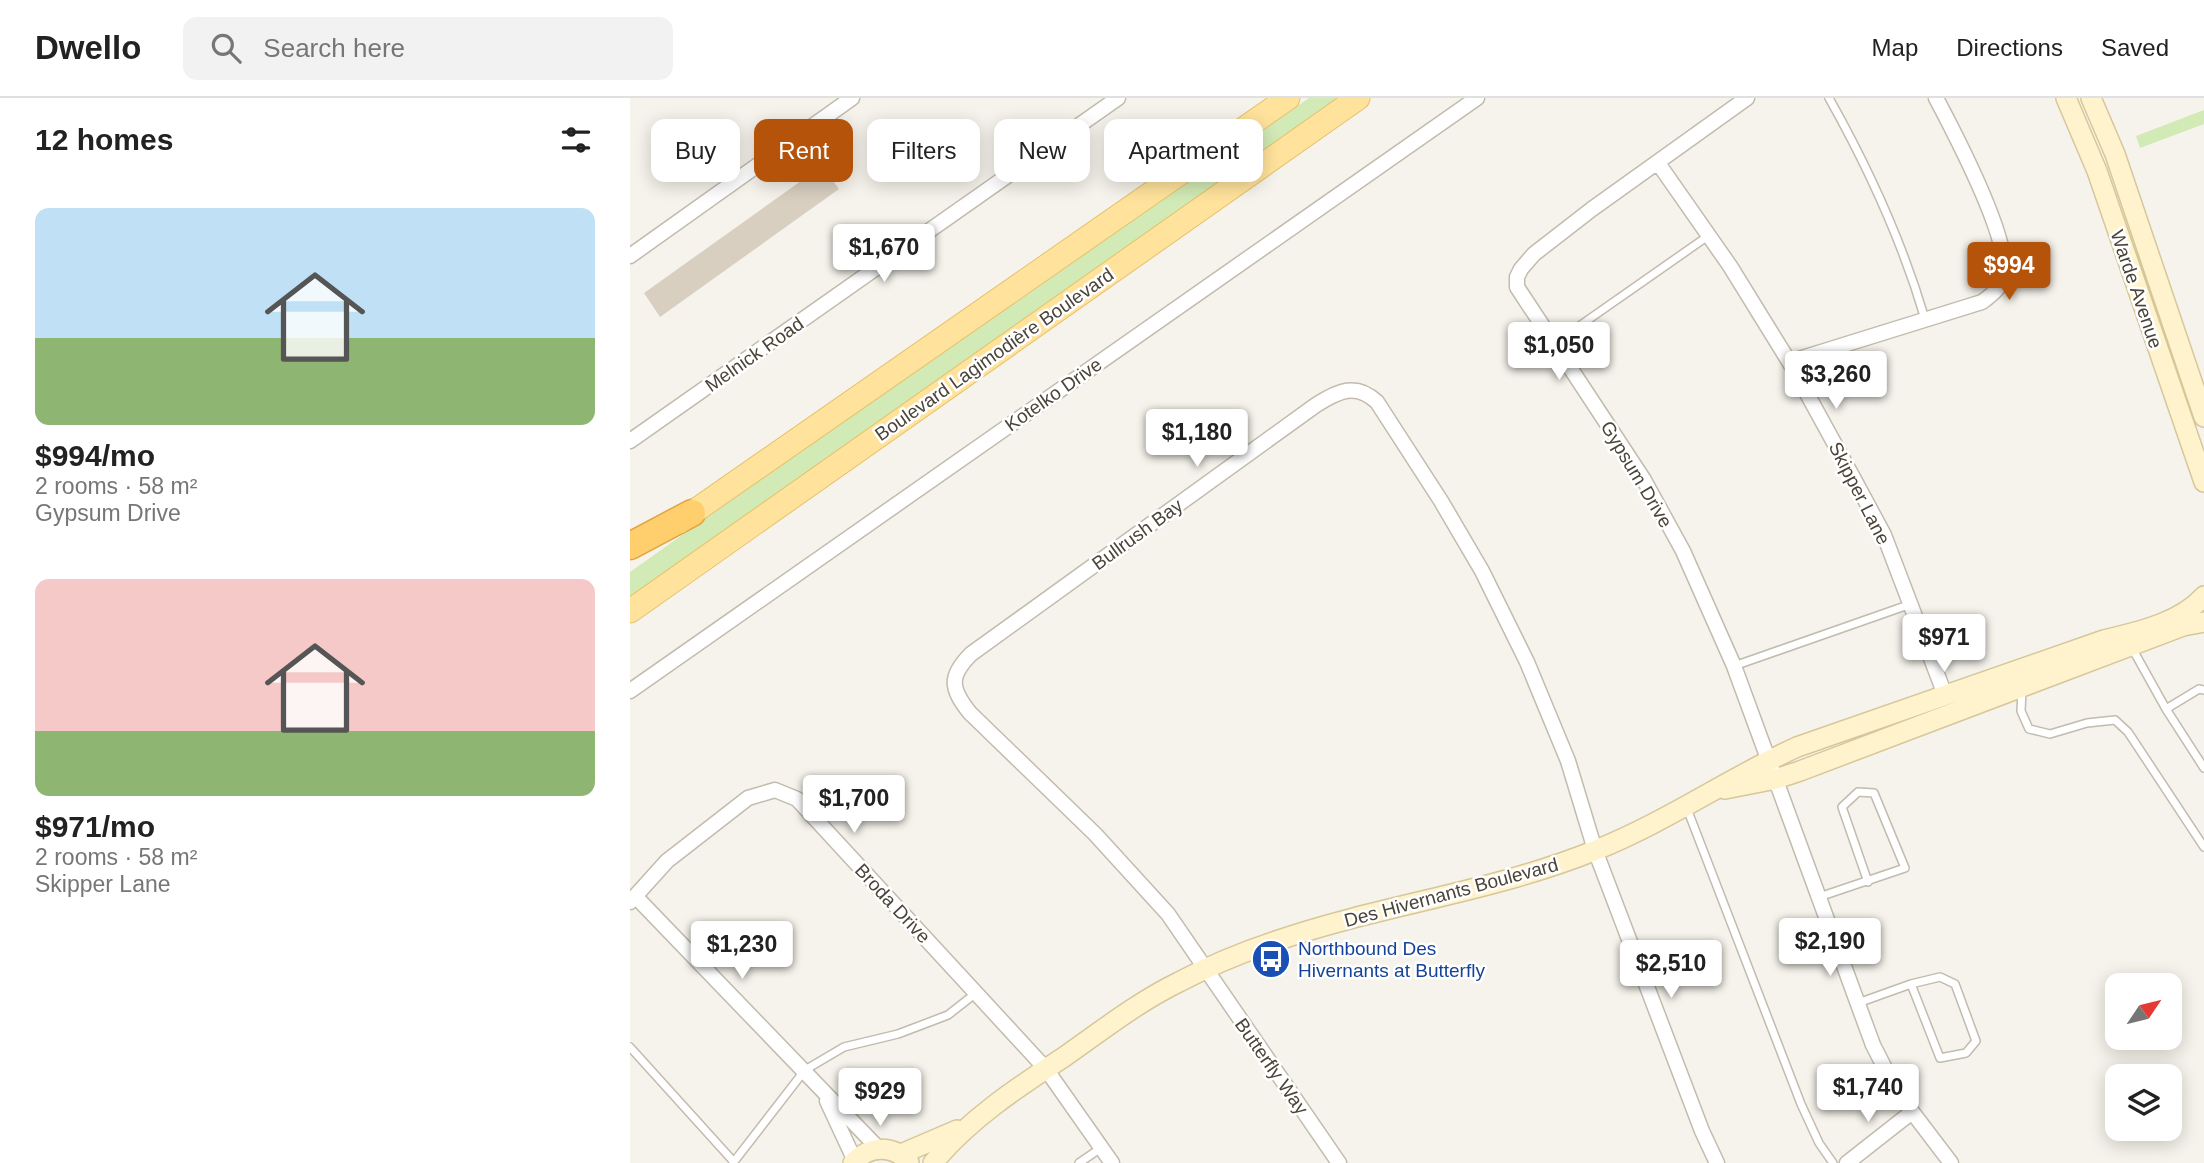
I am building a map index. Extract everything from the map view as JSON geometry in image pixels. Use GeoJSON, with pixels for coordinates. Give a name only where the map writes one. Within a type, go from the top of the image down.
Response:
{"type":"FeatureCollection","features":[{"type":"Feature","properties":{"kind":"highway"},"geometry":{"type":"LineString","coordinates":[[630,547],[692,513]]}},
{"type":"Feature","properties":{"kind":"main road"},"geometry":{"type":"LineString","coordinates":[[630,557],[1288,98]]}},
{"type":"Feature","properties":{"kind":"main road","name":"Boulevard Lagimodière Boulevard"},"geometry":{"type":"LineString","coordinates":[[630,611],[1358,98]]}},
{"type":"Feature","properties":{"kind":"street"},"geometry":{"type":"LineString","coordinates":[[630,256],[852,98]]}},
{"type":"Feature","properties":{"kind":"street","name":"Melnick Road"},"geometry":{"type":"LineString","coordinates":[[630,441],[1118,98]]}},
{"type":"Feature","properties":{"kind":"street","name":"Kotelko Drive"},"geometry":{"type":"LineString","coordinates":[[630,691],[1477,98]]}},
{"type":"Feature","properties":{"kind":"street","name":"Gypsum Drive"},"geometry":{"type":"LineString","coordinates":[[1747,98],[1534,254],[1517,278],[1521,295],[1657,504],[1683,551],[1734,666],[1857,1003],[1886,1073],[1951,1163]]}},
{"type":"Feature","properties":{"kind":"street"},"geometry":{"type":"LineString","coordinates":[[1789,362],[1982,302],[2000,286],[2004,273],[2000,244],[1990,214],[1971,167],[1936,98]]}},
{"type":"Feature","properties":{"kind":"street","name":"Warde Avenue"},"geometry":{"type":"LineString","coordinates":[[2066,98],[2097,171],[2204,482]]}},
{"type":"Feature","properties":{"kind":"street","name":"Warde Avenue"},"geometry":{"type":"LineString","coordinates":[[2091,98],[2115,154],[2204,417]]}},
{"type":"Feature","properties":{"kind":"street","name":"Skipper Lane"},"geometry":{"type":"LineString","coordinates":[[1658,163],[1709,236],[1789,362],[1884,535],[1945,695]]}},
{"type":"Feature","properties":{"kind":"street","name":"Bullrush Bay"},"geometry":{"type":"LineString","coordinates":[[1205,970],[1168,914],[1133,873],[970,713],[959,699],[954,678],[961,664],[971,654],[1316,405],[1344,390],[1356,389],[1377,402],[1441,501],[1482,571],[1527,662],[1568,761],[1595,850]]}},
{"type":"Feature","properties":{"kind":"street","name":"Des Hivernants Boulevard"},"geometry":{"type":"LineString","coordinates":[[905,1159],[974,1121],[1152,998],[1205,970],[1277,940],[1509,878],[1595,850],[1769,760],[1817,739],[2104,640],[2140,631],[2191,609],[2204,596]]}},
{"type":"Feature","properties":{"kind":"street","name":"Des Hivernants Boulevard"},"geometry":{"type":"LineString","coordinates":[[1713,791],[1776,779],[2183,626],[2204,622]]}},
{"type":"Feature","properties":{"kind":"street","name":"Broda Drive"},"geometry":{"type":"LineString","coordinates":[[633,900],[667,861],[748,798],[775,790],[797,799],[1046,1069],[1112,1163]]}},
{"type":"Feature","properties":{"kind":"street"},"geometry":{"type":"LineString","coordinates":[[1595,850],[1702,1132],[1717,1163]]}},
{"type":"Feature","properties":{"kind":"street"},"geometry":{"type":"LineString","coordinates":[[633,900],[805,1070],[879,1149],[905,1159]]}},
{"type":"Feature","properties":{"kind":"street","name":"Butterfly Way"},"geometry":{"type":"LineString","coordinates":[[1205,970],[1339,1163]]}},
{"type":"Feature","properties":{"kind":"street"},"geometry":{"type":"LineString","coordinates":[[822,1090],[854,1162],[868,1151],[879,1149]]}},
{"type":"Feature","properties":{"kind":"street"},"geometry":{"type":"LineString","coordinates":[[1847,1163],[1912,1112]]}},
{"type":"Feature","properties":{"kind":"street","name":"Des Hivernants Boulevard"},"geometry":{"type":"LineString","coordinates":[[933,1163],[974,1121]]}},
{"type":"Feature","properties":{"kind":"lane"},"geometry":{"type":"LineString","coordinates":[[1829,98],[1886,207],[1926,320]]}},
{"type":"Feature","properties":{"kind":"lane"},"geometry":{"type":"LineString","coordinates":[[1554,344],[1709,236]]}},
{"type":"Feature","properties":{"kind":"lane"},"geometry":{"type":"LineString","coordinates":[[1734,666],[1911,604]]}},
{"type":"Feature","properties":{"kind":"lane"},"geometry":{"type":"LineString","coordinates":[[2131,647],[2165,709],[2204,768]]}},
{"type":"Feature","properties":{"kind":"lane"},"geometry":{"type":"LineString","coordinates":[[2022,688],[2021,711],[2029,729],[2050,734],[2087,723],[2115,720],[2128,732],[2204,847]]}},
{"type":"Feature","properties":{"kind":"lane"},"geometry":{"type":"LineString","coordinates":[[2165,709],[2199,689],[2204,690]]}},
{"type":"Feature","properties":{"kind":"lane"},"geometry":{"type":"LineString","coordinates":[[1819,897],[1868,882],[1905,868],[1874,793],[1858,792],[1842,807],[1868,882]]}},
{"type":"Feature","properties":{"kind":"lane"},"geometry":{"type":"LineString","coordinates":[[1686,805],[1801,1104],[1819,1143],[1833,1163]]}},
{"type":"Feature","properties":{"kind":"lane"},"geometry":{"type":"LineString","coordinates":[[1857,1003],[1911,984],[1940,977],[1955,984],[1976,1041],[1966,1053],[1940,1058],[1911,984]]}},
{"type":"Feature","properties":{"kind":"lane"},"geometry":{"type":"LineString","coordinates":[[630,1047],[733,1163],[805,1070],[844,1047],[898,1034],[948,1015],[976,993]]}},
{"type":"Feature","properties":{"kind":"lane"},"geometry":{"type":"LineString","coordinates":[[1079,1163],[1101,1147]]}},
{"type":"Feature","properties":{"kind":"green space"},"geometry":{"type":"Polygon","coordinates":[[[1309,98],[1337,98],[1263,150],[1263,129],[1309,98]]]}},
{"type":"Feature","properties":{"kind":"green space"},"geometry":{"type":"Polygon","coordinates":[[[2204,110],[2204,124],[2140,148],[2136,136],[2204,110]]]}},
{"type":"Feature","properties":{"kind":"green space"},"geometry":{"type":"Polygon","coordinates":[[[1186,182],[1218,182],[630,598],[630,572],[1025,292],[1186,182]]]}},
{"type":"Feature","properties":{"kind":"building"},"geometry":{"type":"Polygon","coordinates":[[[800,182],[834,182],[839,189],[660,317],[644,293],[800,182]]]}},
{"type":"Feature","properties":{"kind":"place","name":"Northbound Des Hivernants at Butterfly"},"geometry":{"type":"Point","coordinates":[1271,959]}}]}
